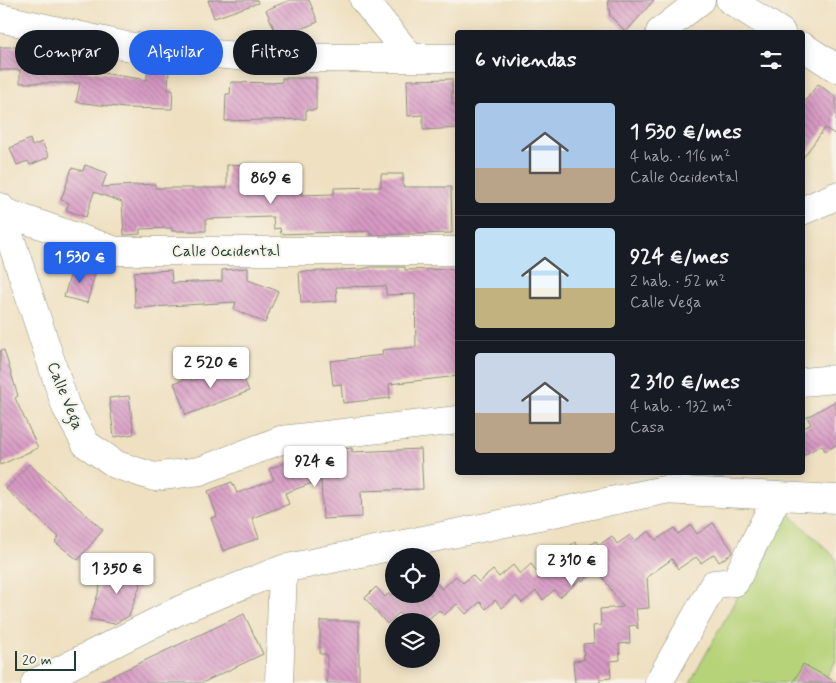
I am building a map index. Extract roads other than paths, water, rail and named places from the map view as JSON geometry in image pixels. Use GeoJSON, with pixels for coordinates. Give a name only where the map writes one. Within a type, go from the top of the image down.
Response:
{"type":"FeatureCollection","features":[{"type":"Feature","properties":{"kind":"street"},"geometry":{"type":"LineString","coordinates":[[364,0],[411,58]]}},
{"type":"Feature","properties":{"kind":"street"},"geometry":{"type":"LineString","coordinates":[[662,30],[700,0]]}},
{"type":"Feature","properties":{"kind":"street"},"geometry":{"type":"LineString","coordinates":[[730,0],[778,30]]}},
{"type":"Feature","properties":{"kind":"street"},"geometry":{"type":"LineString","coordinates":[[0,18],[126,46],[260,58],[455,58]]}},
{"type":"Feature","properties":{"kind":"street"},"geometry":{"type":"LineString","coordinates":[[805,48],[836,68]]}},
{"type":"Feature","properties":{"kind":"street"},"geometry":{"type":"LineString","coordinates":[[805,210],[836,196]]}},
{"type":"Feature","properties":{"kind":"street","name":"Calle Occidental"},"geometry":{"type":"LineString","coordinates":[[1,209],[116,251],[455,251]]}},
{"type":"Feature","properties":{"kind":"street","name":"Calle Vega"},"geometry":{"type":"LineString","coordinates":[[1,209],[66,407],[86,444],[117,466],[154,477],[200,471],[280,440],[455,420]]}},
{"type":"Feature","properties":{"kind":"street"},"geometry":{"type":"LineString","coordinates":[[805,382],[836,379]]}},
{"type":"Feature","properties":{"kind":"street"},"geometry":{"type":"LineString","coordinates":[[35,683],[182,609],[283,569],[664,490],[836,499]]}},
{"type":"Feature","properties":{"kind":"street"},"geometry":{"type":"LineString","coordinates":[[659,682],[714,584],[735,582],[777,497]]}},
{"type":"Feature","properties":{"kind":"street"},"geometry":{"type":"LineString","coordinates":[[279,683],[283,569]]}}]}
